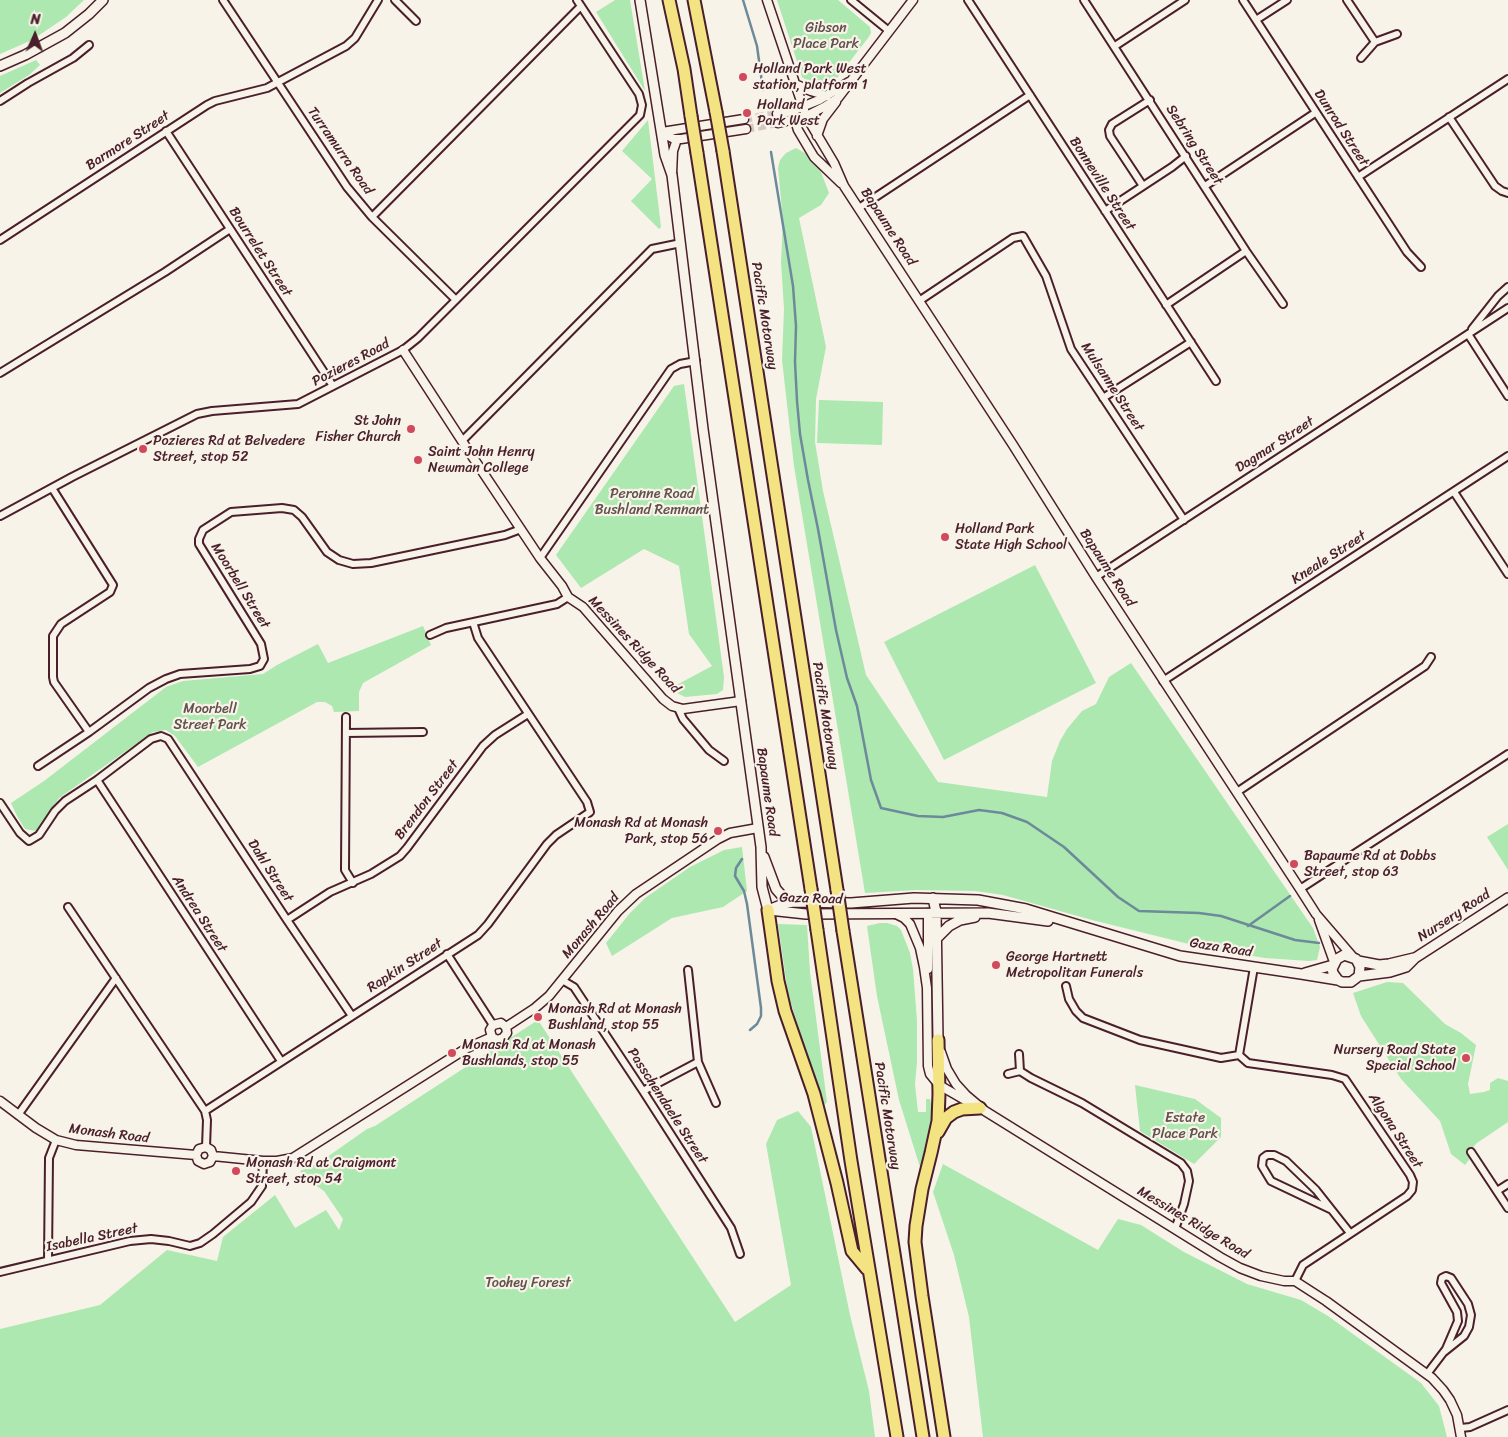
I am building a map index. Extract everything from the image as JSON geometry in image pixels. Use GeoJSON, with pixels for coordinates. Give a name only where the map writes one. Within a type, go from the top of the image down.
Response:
{"type":"FeatureCollection","features":[{"type":"Feature","properties":{"kind":"highway"},"geometry":{"type":"LineString","coordinates":[[669,0],[692,116],[868,1270],[897,1437]]}},
{"type":"Feature","properties":{"kind":"highway","name":"Pacific Motorway"},"geometry":{"type":"LineString","coordinates":[[694,0],[723,151],[923,1437]]}},
{"type":"Feature","properties":{"kind":"highway"},"geometry":{"type":"LineString","coordinates":[[768,910],[778,981],[785,1011],[814,1094],[852,1251],[868,1270]]}},
{"type":"Feature","properties":{"kind":"highway"},"geometry":{"type":"LineString","coordinates":[[938,1040],[938,1112],[934,1141],[922,1189],[916,1226],[916,1242],[922,1296],[944,1437]]}},
{"type":"Feature","properties":{"kind":"highway"},"geometry":{"type":"LineString","coordinates":[[934,1141],[944,1121],[950,1114],[960,1109],[983,1110]]}},
{"type":"Feature","properties":{"kind":"main road"},"geometry":{"type":"LineString","coordinates":[[0,66],[60,37],[103,0]]}},
{"type":"Feature","properties":{"kind":"main road","name":"Bapaume Road"},"geometry":{"type":"LineString","coordinates":[[640,0],[666,160],[672,176],[705,439],[761,847],[762,888],[768,910]]}},
{"type":"Feature","properties":{"kind":"main road","name":"Bapaume Road"},"geometry":{"type":"LineString","coordinates":[[761,847],[774,886],[783,897],[795,902]]}},
{"type":"Feature","properties":{"kind":"main road","name":"Gaza Road"},"geometry":{"type":"LineString","coordinates":[[768,910],[795,902],[851,904],[932,898],[978,900],[1004,904],[1180,956],[1338,980]]}},
{"type":"Feature","properties":{"kind":"main road","name":"Messines Ridge Road"},"geometry":{"type":"LineString","coordinates":[[932,898],[936,940],[938,1040]]}},
{"type":"Feature","properties":{"kind":"main road","name":"Nursery Road"},"geometry":{"type":"LineString","coordinates":[[1359,976],[1400,970],[1406,967],[1415,958],[1508,898]]}},
{"type":"Feature","properties":{"kind":"main road","name":"Gaza Road"},"geometry":{"type":"LineString","coordinates":[[768,910],[800,914],[932,913],[1008,915],[1080,927]]}},
{"type":"Feature","properties":{"kind":"main road"},"geometry":{"type":"LineString","coordinates":[[936,940],[943,930],[956,922],[988,914]]}},
{"type":"Feature","properties":{"kind":"main road"},"geometry":{"type":"LineString","coordinates":[[1344,955],[1356,959],[1360,967],[1359,976],[1352,982],[1338,980],[1333,973],[1334,963],[1344,955]]}},
{"type":"Feature","properties":{"kind":"main road","name":"Nursery Road"},"geometry":{"type":"LineString","coordinates":[[1356,959],[1379,965],[1415,958]]}},
{"type":"Feature","properties":{"kind":"main road","name":"Gaza Road"},"geometry":{"type":"LineString","coordinates":[[1301,974],[1334,963]]}},
{"type":"Feature","properties":{"kind":"street","name":"Turramurra Road"},"geometry":{"type":"LineString","coordinates":[[223,0],[347,187],[372,217],[456,300]]}},
{"type":"Feature","properties":{"kind":"street","name":"Barmore Street"},"geometry":{"type":"LineString","coordinates":[[0,240],[212,102],[264,90],[351,43],[378,0]]}},
{"type":"Feature","properties":{"kind":"street"},"geometry":{"type":"LineString","coordinates":[[395,0],[416,21]]}},
{"type":"Feature","properties":{"kind":"street","name":"Bapaume Road"},"geometry":{"type":"LineString","coordinates":[[767,0],[802,107],[834,163],[844,186],[1300,890],[1316,914],[1344,948],[1356,959]]}},
{"type":"Feature","properties":{"kind":"street"},"geometry":{"type":"LineString","coordinates":[[851,0],[889,31]]}},
{"type":"Feature","properties":{"kind":"street"},"geometry":{"type":"LineString","coordinates":[[818,136],[823,119],[913,0]]}},
{"type":"Feature","properties":{"kind":"street","name":"Bonneville Street"},"geometry":{"type":"LineString","coordinates":[[968,0],[1216,381]]}},
{"type":"Feature","properties":{"kind":"street","name":"Sebring Street"},"geometry":{"type":"LineString","coordinates":[[1084,0],[1246,251],[1283,304]]}},
{"type":"Feature","properties":{"kind":"street"},"geometry":{"type":"LineString","coordinates":[[1115,46],[1185,0]]}},
{"type":"Feature","properties":{"kind":"street","name":"Dunrod Street"},"geometry":{"type":"LineString","coordinates":[[1243,0],[1408,254],[1422,267]]}},
{"type":"Feature","properties":{"kind":"street"},"geometry":{"type":"LineString","coordinates":[[1256,20],[1288,0]]}},
{"type":"Feature","properties":{"kind":"street"},"geometry":{"type":"LineString","coordinates":[[1347,0],[1375,42]]}},
{"type":"Feature","properties":{"kind":"street"},"geometry":{"type":"LineString","coordinates":[[372,217],[579,3]]}},
{"type":"Feature","properties":{"kind":"street","name":"Pozieres Road"},"geometry":{"type":"LineString","coordinates":[[0,516],[200,413],[291,405],[304,402],[403,350],[418,338],[637,119],[641,112],[642,103],[638,94],[579,3]]}},
{"type":"Feature","properties":{"kind":"street"},"geometry":{"type":"LineString","coordinates":[[1361,58],[1375,42],[1397,34]]}},
{"type":"Feature","properties":{"kind":"street"},"geometry":{"type":"LineString","coordinates":[[0,101],[28,83],[58,68],[89,45]]}},
{"type":"Feature","properties":{"kind":"street"},"geometry":{"type":"LineString","coordinates":[[777,114],[802,107],[827,96],[852,79]]}},
{"type":"Feature","properties":{"kind":"street"},"geometry":{"type":"LineString","coordinates":[[1358,177],[1508,79]]}},
{"type":"Feature","properties":{"kind":"street"},"geometry":{"type":"LineString","coordinates":[[795,84],[827,96]]}},
{"type":"Feature","properties":{"kind":"street"},"geometry":{"type":"LineString","coordinates":[[859,208],[1030,95]]}},
{"type":"Feature","properties":{"kind":"street"},"geometry":{"type":"LineString","coordinates":[[778,123],[806,116],[840,96]]}},
{"type":"Feature","properties":{"kind":"street"},"geometry":{"type":"LineString","coordinates":[[1143,186],[1110,136],[1109,130],[1112,124],[1150,100]]}},
{"type":"Feature","properties":{"kind":"street","name":"Bapaume Road"},"geometry":{"type":"LineString","coordinates":[[792,110],[800,135],[814,157],[844,186]]}},
{"type":"Feature","properties":{"kind":"street"},"geometry":{"type":"LineString","coordinates":[[1205,186],[1315,113]]}},
{"type":"Feature","properties":{"kind":"street"},"geometry":{"type":"LineString","coordinates":[[1449,117],[1495,186],[1508,194]]}},
{"type":"Feature","properties":{"kind":"street"},"geometry":{"type":"LineString","coordinates":[[662,132],[744,119]]}},
{"type":"Feature","properties":{"kind":"street"},"geometry":{"type":"LineString","coordinates":[[662,132],[677,139],[746,129]]}},
{"type":"Feature","properties":{"kind":"street","name":"Bourrelet Street"},"geometry":{"type":"LineString","coordinates":[[166,131],[333,386]]}},
{"type":"Feature","properties":{"kind":"street"},"geometry":{"type":"LineString","coordinates":[[672,176],[673,151],[677,139]]}},
{"type":"Feature","properties":{"kind":"street"},"geometry":{"type":"LineString","coordinates":[[1105,211],[1186,156]]}},
{"type":"Feature","properties":{"kind":"street"},"geometry":{"type":"LineString","coordinates":[[0,374],[165,272],[230,229]]}},
{"type":"Feature","properties":{"kind":"street","name":"Mulsanne Street"},"geometry":{"type":"LineString","coordinates":[[919,301],[1013,238],[1023,236],[1048,280],[1070,346],[1184,520]]}},
{"type":"Feature","properties":{"kind":"street"},"geometry":{"type":"LineString","coordinates":[[462,441],[652,249],[681,243]]}},
{"type":"Feature","properties":{"kind":"street"},"geometry":{"type":"LineString","coordinates":[[1166,305],[1246,251]]}},
{"type":"Feature","properties":{"kind":"street","name":"Dagmar Street"},"geometry":{"type":"LineString","coordinates":[[1468,334],[1498,296],[1508,287]]}},
{"type":"Feature","properties":{"kind":"street","name":"Dagmar Street"},"geometry":{"type":"LineString","coordinates":[[1096,577],[1508,308]]}},
{"type":"Feature","properties":{"kind":"street"},"geometry":{"type":"LineString","coordinates":[[1468,334],[1508,396]]}},
{"type":"Feature","properties":{"kind":"street"},"geometry":{"type":"LineString","coordinates":[[1103,398],[1190,342]]}},
{"type":"Feature","properties":{"kind":"street","name":"Messines Ridge Road"},"geometry":{"type":"LineString","coordinates":[[403,350],[540,558],[562,586],[568,597],[583,607],[663,699],[670,705],[689,709],[741,701]]}},
{"type":"Feature","properties":{"kind":"street"},"geometry":{"type":"LineString","coordinates":[[540,558],[671,369],[680,364],[696,361]]}},
{"type":"Feature","properties":{"kind":"street","name":"Kneale Street"},"geometry":{"type":"LineString","coordinates":[[1164,681],[1508,456]]}},
{"type":"Feature","properties":{"kind":"street"},"geometry":{"type":"LineString","coordinates":[[52,488],[113,585],[110,592],[61,624],[54,631],[53,636],[52,677],[89,732]]}},
{"type":"Feature","properties":{"kind":"street"},"geometry":{"type":"LineString","coordinates":[[1454,492],[1508,574]]}},
{"type":"Feature","properties":{"kind":"street","name":"Moorbell Street"},"geometry":{"type":"LineString","coordinates":[[38,766],[89,732],[149,688],[166,679],[180,674],[250,669],[260,666],[264,659],[261,644],[199,544],[203,530],[231,512],[282,508],[294,510],[302,517],[327,552],[339,560],[353,564],[371,563],[506,535],[521,528]]}},
{"type":"Feature","properties":{"kind":"street"},"geometry":{"type":"LineString","coordinates":[[430,634],[446,628],[558,604],[568,597]]}},
{"type":"Feature","properties":{"kind":"street"},"geometry":{"type":"LineString","coordinates":[[473,622],[478,638],[528,714]]}},
{"type":"Feature","properties":{"kind":"street"},"geometry":{"type":"LineString","coordinates":[[1237,792],[1425,666],[1431,657]]}},
{"type":"Feature","properties":{"kind":"street","name":"Messines Ridge Road"},"geometry":{"type":"LineString","coordinates":[[678,708],[683,719],[709,750],[724,761]]}},
{"type":"Feature","properties":{"kind":"street","name":"Rapkin Street"},"geometry":{"type":"LineString","coordinates":[[205,1111],[478,935],[546,844],[590,812],[587,802],[528,714]]}},
{"type":"Feature","properties":{"kind":"street","name":"Brendon Street"},"geometry":{"type":"LineString","coordinates":[[287,920],[330,892],[371,874],[400,856],[483,746],[494,735],[528,714]]}},
{"type":"Feature","properties":{"kind":"street"},"geometry":{"type":"LineString","coordinates":[[346,717],[345,870],[353,883]]}},
{"type":"Feature","properties":{"kind":"street"},"geometry":{"type":"LineString","coordinates":[[346,733],[423,732]]}},
{"type":"Feature","properties":{"kind":"street","name":"Dahl Street"},"geometry":{"type":"LineString","coordinates":[[97,780],[151,739],[161,736],[168,739],[352,1016]]}},
{"type":"Feature","properties":{"kind":"street"},"geometry":{"type":"LineString","coordinates":[[1300,890],[1508,754]]}},
{"type":"Feature","properties":{"kind":"street"},"geometry":{"type":"LineString","coordinates":[[0,803],[20,833],[29,841],[41,833],[55,811],[65,801],[97,780]]}},
{"type":"Feature","properties":{"kind":"street","name":"Andrea Street"},"geometry":{"type":"LineString","coordinates":[[97,780],[281,1061]]}},
{"type":"Feature","properties":{"kind":"street","name":"Monash Road"},"geometry":{"type":"LineString","coordinates":[[0,1102],[56,1140],[76,1145],[196,1155],[198,1161],[204,1164],[210,1162],[213,1156],[263,1161],[292,1158],[468,1048],[492,1037],[497,1040],[503,1038],[506,1033],[506,1027],[535,1008],[549,996],[618,911],[636,894],[718,839],[730,833],[758,828]]}},
{"type":"Feature","properties":{"kind":"street"},"geometry":{"type":"LineString","coordinates":[[68,907],[205,1111],[207,1120],[206,1147]]}},
{"type":"Feature","properties":{"kind":"street"},"geometry":{"type":"LineString","coordinates":[[932,913],[927,988],[928,1068],[932,1078],[939,1085]]}},
{"type":"Feature","properties":{"kind":"street"},"geometry":{"type":"LineString","coordinates":[[891,914],[904,918],[912,926],[923,961],[927,988]]}},
{"type":"Feature","properties":{"kind":"street","name":"Bapaume Road"},"geometry":{"type":"LineString","coordinates":[[1316,914],[1334,963]]}},
{"type":"Feature","properties":{"kind":"street"},"geometry":{"type":"LineString","coordinates":[[447,954],[493,1025]]}},
{"type":"Feature","properties":{"kind":"street"},"geometry":{"type":"LineString","coordinates":[[1066,986],[1069,999],[1083,1018],[1140,1040],[1221,1058],[1239,1055],[1254,967]]}},
{"type":"Feature","properties":{"kind":"street"},"geometry":{"type":"LineString","coordinates":[[688,970],[698,1062],[716,1103]]}},
{"type":"Feature","properties":{"kind":"street"},"geometry":{"type":"LineString","coordinates":[[18,1114],[116,978]]}},
{"type":"Feature","properties":{"kind":"street","name":"Passchendaele Street"},"geometry":{"type":"LineString","coordinates":[[562,980],[574,987],[643,1091],[731,1228],[740,1254]]}},
{"type":"Feature","properties":{"kind":"street"},"geometry":{"type":"LineString","coordinates":[[492,1037],[490,1030],[493,1025],[501,1023],[506,1027]]}},
{"type":"Feature","properties":{"kind":"street","name":"Messines Ridge Road"},"geometry":{"type":"LineString","coordinates":[[938,1040],[945,1064],[953,1079],[964,1093],[983,1110]]}},
{"type":"Feature","properties":{"kind":"street"},"geometry":{"type":"LineString","coordinates":[[1019,1054],[1020,1071]]}},
{"type":"Feature","properties":{"kind":"street","name":"Algona Street"},"geometry":{"type":"LineString","coordinates":[[1239,1055],[1248,1063],[1332,1075],[1345,1079],[1410,1175],[1413,1184],[1410,1194],[1303,1265],[1295,1281]]}},
{"type":"Feature","properties":{"kind":"street"},"geometry":{"type":"LineString","coordinates":[[643,1091],[698,1062]]}},
{"type":"Feature","properties":{"kind":"street"},"geometry":{"type":"LineString","coordinates":[[1008,1074],[1020,1071],[1082,1104],[1181,1163],[1187,1170],[1189,1181],[1184,1204],[1175,1229]]}},
{"type":"Feature","properties":{"kind":"street","name":"Messines Ridge Road"},"geometry":{"type":"LineString","coordinates":[[939,1085],[1240,1268],[1284,1282],[1295,1281],[1326,1301],[1427,1374],[1446,1393],[1457,1415],[1461,1428],[1461,1437]]}},
{"type":"Feature","properties":{"kind":"street"},"geometry":{"type":"LineString","coordinates":[[48,1260],[50,1158],[56,1140]]}},
{"type":"Feature","properties":{"kind":"street"},"geometry":{"type":"LineString","coordinates":[[196,1155],[199,1149],[206,1147],[211,1150],[213,1156]]}},
{"type":"Feature","properties":{"kind":"street"},"geometry":{"type":"LineString","coordinates":[[1471,1152],[1508,1208]]}},
{"type":"Feature","properties":{"kind":"street"},"geometry":{"type":"LineString","coordinates":[[1330,1209],[1271,1181],[1262,1166],[1263,1158],[1272,1155],[1284,1159],[1316,1190],[1350,1233]]}},
{"type":"Feature","properties":{"kind":"street","name":"Isabella Street"},"geometry":{"type":"LineString","coordinates":[[0,1272],[130,1241],[150,1239],[190,1246],[200,1243],[214,1234],[251,1202],[262,1186],[263,1161]]}},
{"type":"Feature","properties":{"kind":"street"},"geometry":{"type":"LineString","coordinates":[[1497,1191],[1508,1184]]}},
{"type":"Feature","properties":{"kind":"street"},"geometry":{"type":"LineString","coordinates":[[1427,1374],[1444,1352],[1454,1334],[1458,1318],[1454,1306],[1441,1284],[1441,1279],[1446,1276],[1451,1278],[1463,1296],[1470,1307],[1471,1315],[1469,1327],[1464,1336],[1444,1352]]}},
{"type":"Feature","properties":{"kind":"street"},"geometry":{"type":"LineString","coordinates":[[1461,1428],[1470,1427],[1508,1410]]}},
{"type":"Feature","properties":{"kind":"green space"},"geometry":{"type":"Polygon","coordinates":[[[0,0],[84,0],[66,17],[32,40],[0,54],[0,0]]]}},
{"type":"Feature","properties":{"kind":"green space"},"geometry":{"type":"Polygon","coordinates":[[[615,0],[630,0],[645,91],[596,12],[615,0]]]}},
{"type":"Feature","properties":{"kind":"green space","name":"Gibson Place Park"},"geometry":{"type":"Polygon","coordinates":[[[777,0],[838,0],[870,27],[871,33],[868,38],[834,82],[814,86],[802,77],[777,0]]]}},
{"type":"Feature","properties":{"kind":"green space"},"geometry":{"type":"Polygon","coordinates":[[[36,60],[40,65],[29,75],[0,93],[0,76],[36,60]]]}},
{"type":"Feature","properties":{"kind":"green space"},"geometry":{"type":"Polygon","coordinates":[[[648,120],[661,227],[659,229],[631,201],[652,179],[622,151],[648,120]]]}},
{"type":"Feature","properties":{"kind":"green space"},"geometry":{"type":"Polygon","coordinates":[[[796,148],[810,156],[821,172],[829,193],[821,205],[799,218],[826,347],[816,399],[815,442],[823,491],[866,675],[938,782],[1047,797],[1052,761],[1067,729],[1082,711],[1096,704],[1109,677],[1131,663],[1313,928],[1320,947],[1317,960],[1265,958],[1205,948],[1092,920],[1003,895],[975,891],[916,890],[865,893],[794,466],[782,360],[784,309],[781,262],[783,221],[778,168],[780,160],[786,153],[796,148]]]}},
{"type":"Feature","properties":{"kind":"green space","name":"Peronne Road Bushland Remnant"},"geometry":{"type":"Polygon","coordinates":[[[684,384],[724,677],[723,690],[717,694],[685,697],[669,689],[712,666],[689,634],[679,566],[644,549],[581,588],[556,555],[674,386],[684,384]]]}},
{"type":"Feature","properties":{"kind":"green space"},"geometry":{"type":"Polygon","coordinates":[[[819,400],[883,402],[882,445],[817,443],[819,400]]]}},
{"type":"Feature","properties":{"kind":"green space"},"geometry":{"type":"Polygon","coordinates":[[[1035,565],[1096,683],[944,760],[884,642],[1035,565]]]}},
{"type":"Feature","properties":{"kind":"green space","name":"Moorbell Street Park"},"geometry":{"type":"Polygon","coordinates":[[[423,626],[431,645],[363,683],[359,692],[359,711],[334,712],[332,706],[325,702],[317,702],[198,767],[175,736],[166,730],[153,732],[59,798],[36,831],[25,829],[11,803],[44,781],[166,687],[183,681],[263,674],[318,644],[328,663],[423,626]]]}},
{"type":"Feature","properties":{"kind":"green space"},"geometry":{"type":"Polygon","coordinates":[[[1508,824],[1508,870],[1487,837],[1508,824]]]}},
{"type":"Feature","properties":{"kind":"green space"},"geometry":{"type":"Polygon","coordinates":[[[742,847],[747,891],[723,907],[672,918],[612,956],[606,943],[630,913],[645,898],[690,867],[724,850],[742,847]]]}},
{"type":"Feature","properties":{"kind":"green space"},"geometry":{"type":"Polygon","coordinates":[[[880,923],[897,926],[901,930],[910,953],[913,969],[917,1021],[915,1084],[918,1112],[926,1112],[926,1099],[930,1099],[932,1109],[929,1138],[920,1167],[899,1100],[877,996],[867,926],[880,923]]]}},
{"type":"Feature","properties":{"kind":"green space"},"geometry":{"type":"Polygon","coordinates":[[[778,924],[807,925],[810,972],[827,1102],[824,1105],[788,993],[778,924]]]}},
{"type":"Feature","properties":{"kind":"green space"},"geometry":{"type":"Polygon","coordinates":[[[1387,982],[1403,983],[1445,1024],[1461,1033],[1476,1045],[1468,1084],[1470,1094],[1490,1090],[1490,1083],[1498,1078],[1508,1081],[1508,1122],[1470,1150],[1469,1160],[1465,1165],[1451,1154],[1440,1121],[1401,1079],[1361,1016],[1353,993],[1387,982]]]}},
{"type":"Feature","properties":{"kind":"green space","name":"Toohey Forest"},"geometry":{"type":"Polygon","coordinates":[[[538,1020],[735,1322],[791,1285],[766,1144],[777,1120],[798,1111],[811,1127],[850,1315],[869,1391],[875,1437],[0,1437],[0,1329],[100,1305],[167,1250],[217,1261],[223,1237],[275,1195],[295,1228],[326,1210],[339,1230],[343,1219],[324,1191],[305,1178],[300,1171],[320,1162],[367,1129],[375,1126],[538,1020]]]}},
{"type":"Feature","properties":{"kind":"green space","name":"Estate Place Park"},"geometry":{"type":"Polygon","coordinates":[[[1135,1085],[1195,1099],[1221,1118],[1221,1137],[1194,1164],[1140,1131],[1135,1085]]]}},
{"type":"Feature","properties":{"kind":"green space"},"geometry":{"type":"Polygon","coordinates":[[[943,1164],[1098,1250],[1118,1219],[1141,1225],[1184,1252],[1247,1284],[1301,1300],[1328,1316],[1421,1383],[1439,1406],[1447,1437],[983,1437],[969,1317],[954,1255],[933,1192],[943,1164]]]}},
{"type":"Feature","properties":{"kind":"waterway"},"geometry":{"type":"LineString","coordinates":[[743,0],[757,46],[763,90]]}},
{"type":"Feature","properties":{"kind":"waterway"},"geometry":{"type":"LineString","coordinates":[[771,152],[793,286],[796,326],[795,362],[800,434],[836,630],[847,678],[857,706],[871,780],[881,808],[918,816],[943,817],[979,810],[1002,813],[1027,822],[1064,847],[1118,897],[1139,911],[1199,913],[1221,916],[1295,940],[1319,943]]}},
{"type":"Feature","properties":{"kind":"waterway"},"geometry":{"type":"LineString","coordinates":[[742,859],[736,868],[735,876],[744,891],[747,904],[761,1008],[761,1016],[757,1024],[750,1030]]}},
{"type":"Feature","properties":{"kind":"waterway"},"geometry":{"type":"LineString","coordinates":[[1248,926],[1290,896]]}},
{"type":"Feature","properties":{"kind":"tunnel"},"geometry":{"type":"LineString","coordinates":[[744,119],[777,114]]}},
{"type":"Feature","properties":{"kind":"tunnel"},"geometry":{"type":"LineString","coordinates":[[746,129],[778,123]]}},
{"type":"Feature","properties":{"kind":"place","name":"Holland Park West station, platform 1"},"geometry":{"type":"Point","coordinates":[743,77]}},
{"type":"Feature","properties":{"kind":"place","name":"Holland Park West"},"geometry":{"type":"Point","coordinates":[747,113]}},
{"type":"Feature","properties":{"kind":"place","name":"St John Fisher Church"},"geometry":{"type":"Point","coordinates":[411,429]}},
{"type":"Feature","properties":{"kind":"place","name":"Pozieres Rd at Belvedere Street, stop 52"},"geometry":{"type":"Point","coordinates":[143,449]}},
{"type":"Feature","properties":{"kind":"place","name":"Saint John Henry Newman College"},"geometry":{"type":"Point","coordinates":[418,460]}},
{"type":"Feature","properties":{"kind":"place","name":"Holland Park State High School"},"geometry":{"type":"Point","coordinates":[945,537]}},
{"type":"Feature","properties":{"kind":"place","name":"Monash Rd at Monash Park, stop 56"},"geometry":{"type":"Point","coordinates":[718,831]}},
{"type":"Feature","properties":{"kind":"place","name":"Bapaume Rd at Dobbs Street, stop 63"},"geometry":{"type":"Point","coordinates":[1294,864]}},
{"type":"Feature","properties":{"kind":"place","name":"George Hartnett Metropolitan Funerals"},"geometry":{"type":"Point","coordinates":[996,965]}},
{"type":"Feature","properties":{"kind":"place","name":"Monash Rd at Monash Bushland, stop 55"},"geometry":{"type":"Point","coordinates":[538,1017]}},
{"type":"Feature","properties":{"kind":"place","name":"Monash Rd at Monash Bushlands, stop 55"},"geometry":{"type":"Point","coordinates":[452,1053]}},
{"type":"Feature","properties":{"kind":"place","name":"Nursery Road State Special School"},"geometry":{"type":"Point","coordinates":[1466,1058]}},
{"type":"Feature","properties":{"kind":"place","name":"Monash Rd at Craigmont Street, stop 54"},"geometry":{"type":"Point","coordinates":[236,1171]}}]}
